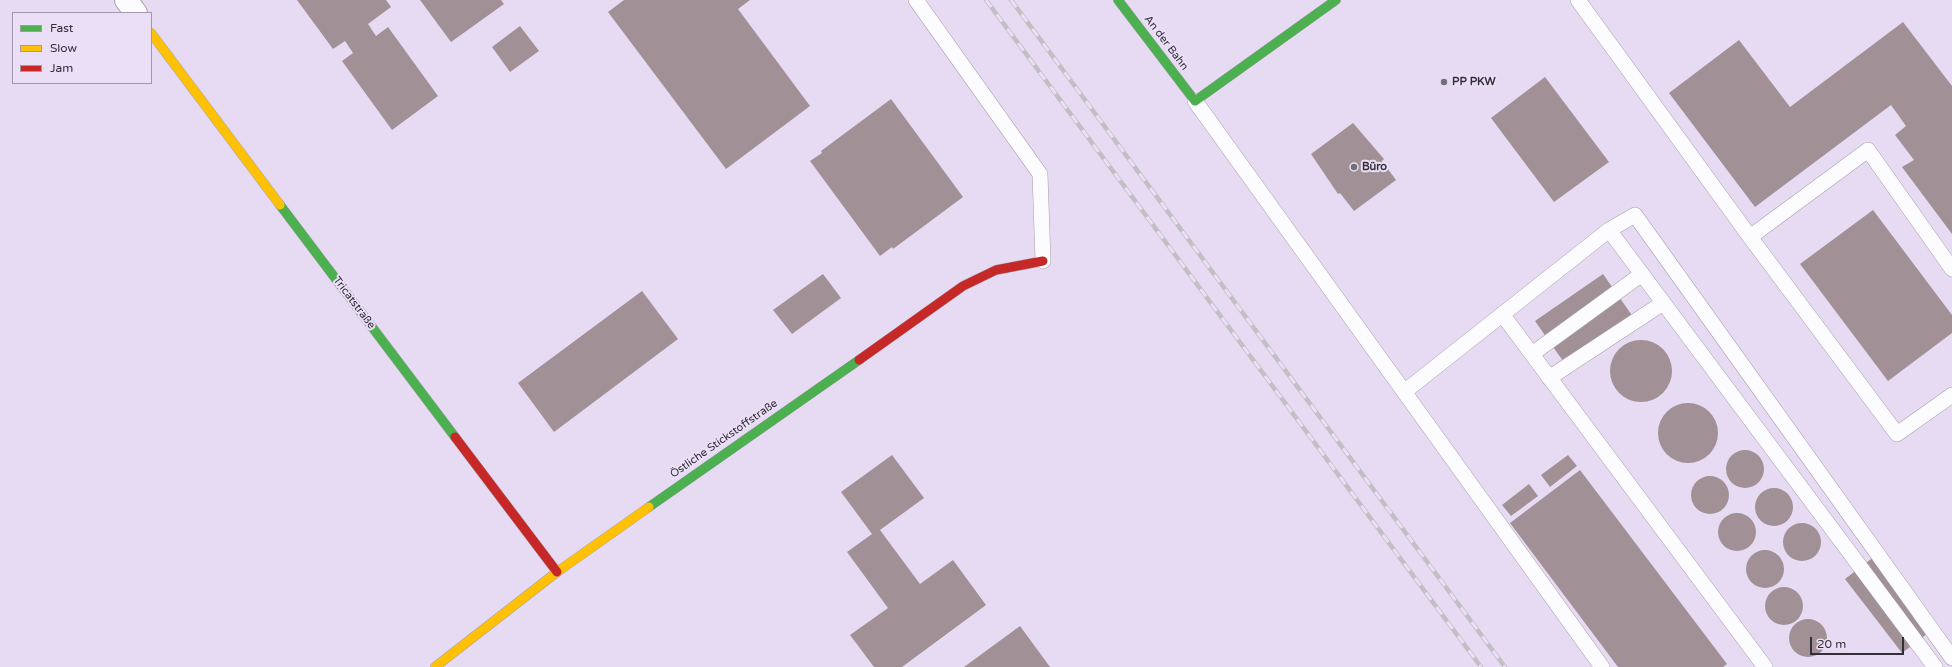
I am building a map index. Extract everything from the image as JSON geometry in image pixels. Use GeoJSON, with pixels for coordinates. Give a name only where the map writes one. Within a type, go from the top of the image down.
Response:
{"type":"FeatureCollection","features":[{"type":"Feature","properties":{"kind":"street"},"geometry":{"type":"LineString","coordinates":[[126,0],[135,12]]}},
{"type":"Feature","properties":{"kind":"street","name":"An der Bahn"},"geometry":{"type":"LineString","coordinates":[[1118,0],[1195,101]]}},
{"type":"Feature","properties":{"kind":"street"},"geometry":{"type":"LineString","coordinates":[[1195,101],[1336,0]]}},
{"type":"Feature","properties":{"kind":"street","name":"Tricatstraße"},"geometry":{"type":"LineString","coordinates":[[152,34],[557,572]]}},
{"type":"Feature","properties":{"kind":"street","name":"Östliche Stickstoffstraße"},"geometry":{"type":"LineString","coordinates":[[435,667],[557,572],[963,286],[996,270],[1043,262]]}},
{"type":"Feature","properties":{"kind":"lane"},"geometry":{"type":"LineString","coordinates":[[916,0],[1040,174],[1043,262]]}},
{"type":"Feature","properties":{"kind":"lane"},"geometry":{"type":"LineString","coordinates":[[1578,0],[1750,237],[1897,434],[1952,395]]}},
{"type":"Feature","properties":{"kind":"lane"},"geometry":{"type":"LineString","coordinates":[[1195,101],[1602,667]]}},
{"type":"Feature","properties":{"kind":"lane"},"geometry":{"type":"LineString","coordinates":[[1750,237],[1868,150],[1952,269]]}},
{"type":"Feature","properties":{"kind":"lane"},"geometry":{"type":"LineString","coordinates":[[1404,392],[1609,230],[1635,215],[1952,658]]}},
{"type":"Feature","properties":{"kind":"lane"},"geometry":{"type":"LineString","coordinates":[[1609,230],[1935,667]]}},
{"type":"Feature","properties":{"kind":"lane"},"geometry":{"type":"LineString","coordinates":[[1532,354],[1642,274]]}},
{"type":"Feature","properties":{"kind":"lane"},"geometry":{"type":"LineString","coordinates":[[1549,378],[1663,303]]}},
{"type":"Feature","properties":{"kind":"lane"},"geometry":{"type":"LineString","coordinates":[[1502,314],[1765,667]]}},
{"type":"Feature","properties":{"kind":"shaded area"},"geometry":{"type":"Polygon","coordinates":[[[0,0],[1952,0],[1952,667],[0,667],[0,0]]]}},
{"type":"Feature","properties":{"kind":"building"},"geometry":{"type":"Polygon","coordinates":[[[297,0],[386,0],[391,7],[368,24],[376,36],[388,27],[438,96],[392,130],[342,61],[353,53],[345,41],[333,49],[297,0]]]}},
{"type":"Feature","properties":{"kind":"building"},"geometry":{"type":"Polygon","coordinates":[[[420,0],[501,0],[504,4],[451,42],[420,0]]]}},
{"type":"Feature","properties":{"kind":"building"},"geometry":{"type":"Polygon","coordinates":[[[624,0],[750,0],[738,9],[810,106],[726,169],[608,12],[624,0]]]}},
{"type":"Feature","properties":{"kind":"building"},"geometry":{"type":"Polygon","coordinates":[[[1903,22],[1952,86],[1952,234],[1902,167],[1914,160],[1895,135],[1906,126],[1891,105],[1755,207],[1669,93],[1739,40],[1790,107],[1903,22]]]}},
{"type":"Feature","properties":{"kind":"building"},"geometry":{"type":"Polygon","coordinates":[[[520,26],[539,51],[510,72],[492,47],[520,26]]]}},
{"type":"Feature","properties":{"kind":"building"},"geometry":{"type":"Polygon","coordinates":[[[1545,77],[1609,162],[1554,202],[1491,118],[1545,77]]]}},
{"type":"Feature","properties":{"kind":"building"},"geometry":{"type":"Polygon","coordinates":[[[891,99],[963,197],[893,249],[892,247],[880,256],[810,161],[822,153],[821,151],[891,99]]]}},
{"type":"Feature","properties":{"kind":"building","name":"Büro"},"geometry":{"type":"Polygon","coordinates":[[[1353,123],[1384,159],[1382,161],[1396,180],[1354,211],[1340,193],[1338,194],[1311,154],[1353,123]]]}},
{"type":"Feature","properties":{"kind":"building"},"geometry":{"type":"Polygon","coordinates":[[[1873,210],[1952,315],[1952,333],[1888,381],[1800,264],[1873,210]]]}},
{"type":"Feature","properties":{"kind":"building"},"geometry":{"type":"Polygon","coordinates":[[[823,274],[841,298],[792,334],[773,310],[823,274]]]}},
{"type":"Feature","properties":{"kind":"building"},"geometry":{"type":"Polygon","coordinates":[[[1603,274],[1638,324],[1570,371],[1535,321],[1603,274]]]}},
{"type":"Feature","properties":{"kind":"building"},"geometry":{"type":"Polygon","coordinates":[[[642,291],[678,339],[554,432],[518,383],[642,291]]]}},
{"type":"Feature","properties":{"kind":"building"},"geometry":{"type":"Polygon","coordinates":[[[1641,340],[1653,343],[1663,349],[1669,359],[1672,371],[1669,383],[1663,393],[1653,399],[1641,402],[1629,399],[1619,393],[1613,383],[1610,371],[1613,359],[1619,349],[1629,343],[1641,340]]]}},
{"type":"Feature","properties":{"kind":"building"},"geometry":{"type":"Polygon","coordinates":[[[1682,403],[1694,403],[1710,411],[1716,421],[1718,433],[1716,445],[1710,455],[1694,463],[1682,463],[1666,455],[1658,439],[1658,427],[1666,411],[1682,403]]]}},
{"type":"Feature","properties":{"kind":"building"},"geometry":{"type":"Polygon","coordinates":[[[1745,450],[1755,453],[1761,459],[1764,469],[1761,479],[1755,485],[1745,488],[1735,485],[1729,479],[1726,469],[1729,459],[1735,453],[1745,450]]]}},
{"type":"Feature","properties":{"kind":"building"},"geometry":{"type":"Polygon","coordinates":[[[892,455],[924,498],[880,530],[920,584],[953,560],[986,605],[902,667],[874,667],[850,635],[888,608],[847,552],[872,534],[841,492],[892,455]]]}},
{"type":"Feature","properties":{"kind":"building"},"geometry":{"type":"Polygon","coordinates":[[[1568,455],[1577,466],[1550,487],[1541,475],[1568,455]]]}},
{"type":"Feature","properties":{"kind":"building"},"geometry":{"type":"Polygon","coordinates":[[[1580,470],[1727,664],[1723,667],[1618,667],[1510,523],[1580,470]]]}},
{"type":"Feature","properties":{"kind":"building"},"geometry":{"type":"Polygon","coordinates":[[[1710,476],[1723,482],[1729,495],[1723,508],[1710,514],[1697,508],[1691,495],[1697,482],[1710,476]]]}},
{"type":"Feature","properties":{"kind":"building"},"geometry":{"type":"Polygon","coordinates":[[[1529,484],[1538,496],[1511,516],[1502,505],[1529,484]]]}},
{"type":"Feature","properties":{"kind":"building"},"geometry":{"type":"Polygon","coordinates":[[[1774,488],[1787,494],[1793,507],[1787,520],[1774,526],[1761,520],[1755,507],[1761,494],[1774,488]]]}},
{"type":"Feature","properties":{"kind":"building"},"geometry":{"type":"Polygon","coordinates":[[[1737,513],[1750,519],[1756,532],[1750,545],[1737,551],[1724,545],[1718,532],[1724,519],[1737,513]]]}},
{"type":"Feature","properties":{"kind":"building"},"geometry":{"type":"Polygon","coordinates":[[[1802,523],[1815,529],[1821,542],[1815,555],[1802,561],[1789,555],[1783,542],[1789,529],[1802,523]]]}},
{"type":"Feature","properties":{"kind":"building"},"geometry":{"type":"Polygon","coordinates":[[[1765,550],[1778,556],[1784,569],[1778,582],[1765,588],[1752,582],[1746,569],[1752,556],[1765,550]]]}},
{"type":"Feature","properties":{"kind":"building"},"geometry":{"type":"Polygon","coordinates":[[[1875,556],[1932,630],[1902,653],[1845,579],[1875,556]]]}},
{"type":"Feature","properties":{"kind":"building"},"geometry":{"type":"Polygon","coordinates":[[[1784,587],[1797,593],[1803,606],[1797,619],[1784,625],[1771,619],[1765,606],[1771,593],[1784,587]]]}},
{"type":"Feature","properties":{"kind":"building"},"geometry":{"type":"Polygon","coordinates":[[[1808,619],[1818,622],[1824,628],[1827,638],[1824,648],[1818,654],[1808,657],[1798,654],[1792,648],[1789,638],[1792,628],[1798,622],[1808,619]]]}},
{"type":"Feature","properties":{"kind":"building"},"geometry":{"type":"Polygon","coordinates":[[[1020,626],[1050,667],[964,667],[1020,626]]]}},
{"type":"Feature","properties":{"kind":"railway"},"geometry":{"type":"LineString","coordinates":[[986,0],[1481,667]]}},
{"type":"Feature","properties":{"kind":"railway"},"geometry":{"type":"LineString","coordinates":[[1011,0],[1505,667]]}},
{"type":"Feature","properties":{"kind":"traffic: fast"},"geometry":{"type":"LineString","coordinates":[[1118,0],[1195,101],[1336,0]]}},
{"type":"Feature","properties":{"kind":"traffic: fast"},"geometry":{"type":"LineString","coordinates":[[280,205],[455,437]]}},
{"type":"Feature","properties":{"kind":"traffic: fast"},"geometry":{"type":"LineString","coordinates":[[649,507],[859,360]]}},
{"type":"Feature","properties":{"kind":"traffic: slow"},"geometry":{"type":"LineString","coordinates":[[152,34],[280,205]]}},
{"type":"Feature","properties":{"kind":"traffic: slow"},"geometry":{"type":"LineString","coordinates":[[435,667],[557,572],[649,507]]}},
{"type":"Feature","properties":{"kind":"traffic: jam"},"geometry":{"type":"LineString","coordinates":[[859,360],[963,286],[996,270],[1043,261]]}},
{"type":"Feature","properties":{"kind":"traffic: jam"},"geometry":{"type":"LineString","coordinates":[[455,437],[557,572]]}},
{"type":"Feature","properties":{"kind":"place","name":"PP PKW"},"geometry":{"type":"Point","coordinates":[1444,82]}},
{"type":"Feature","properties":{"kind":"place","name":"Büro"},"geometry":{"type":"Point","coordinates":[1354,167]}}]}
